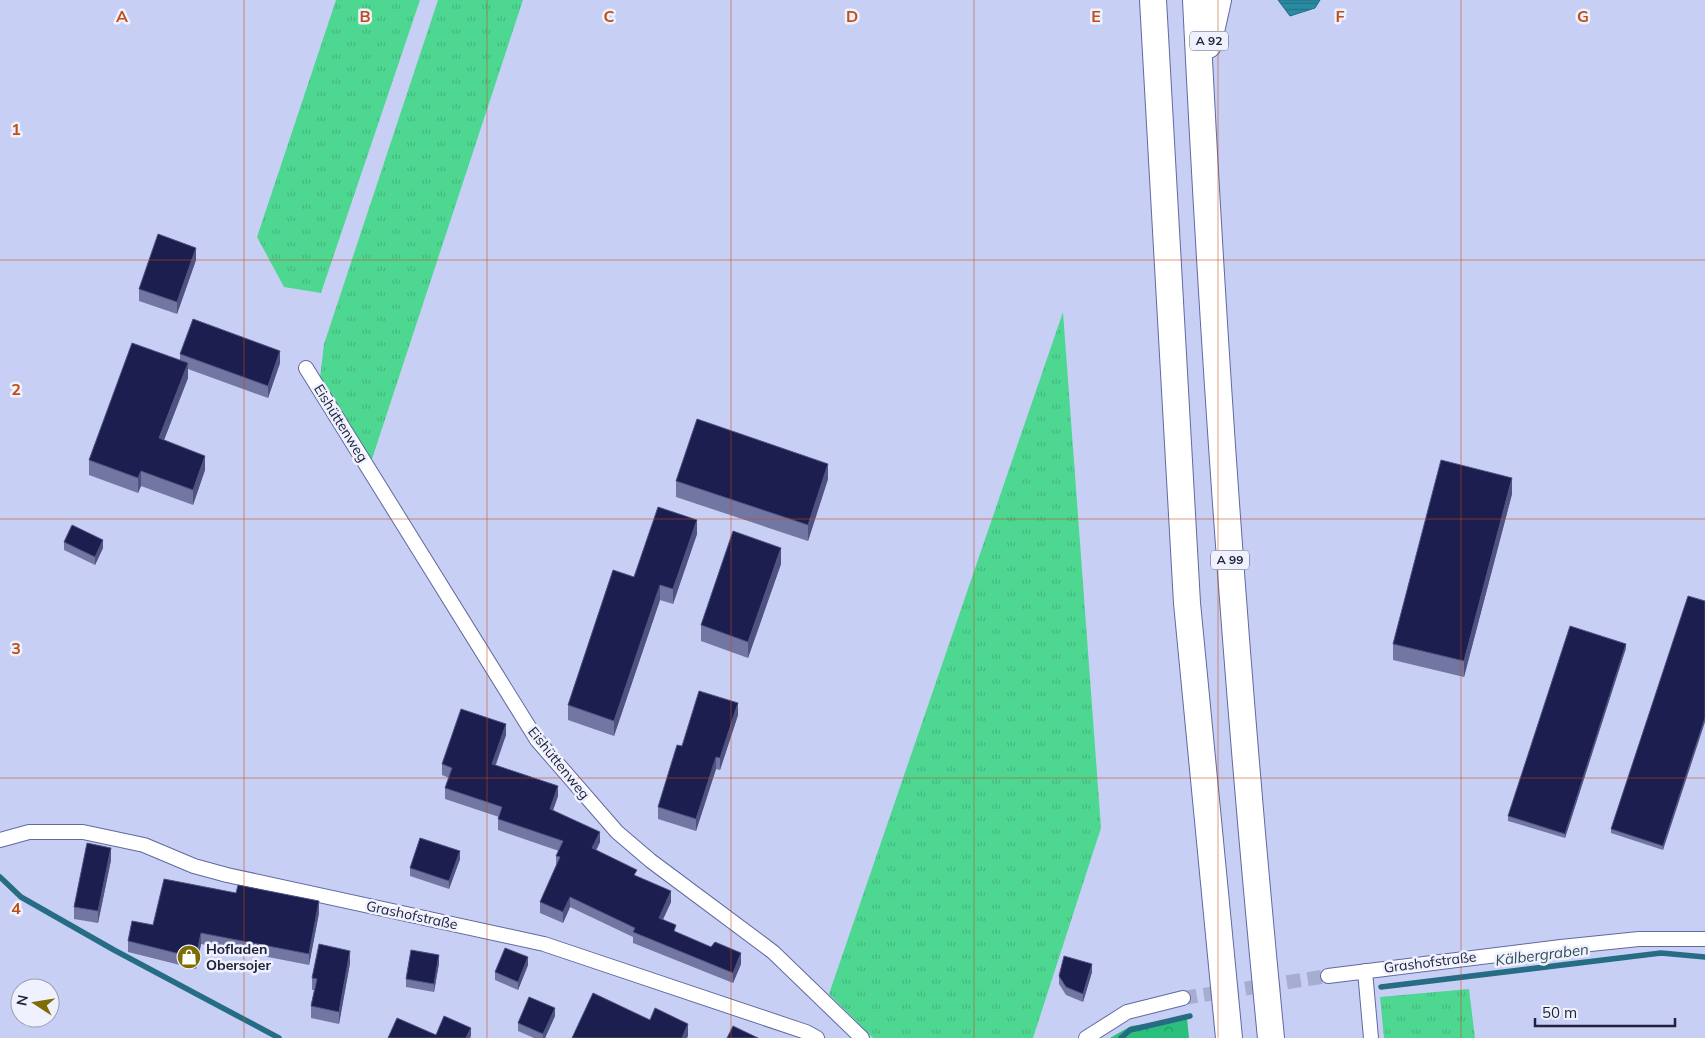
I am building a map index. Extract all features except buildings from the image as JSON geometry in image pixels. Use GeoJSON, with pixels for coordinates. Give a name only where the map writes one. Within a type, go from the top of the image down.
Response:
{"type":"FeatureCollection","features":[{"type":"Feature","properties":{"kind":"highway"},"geometry":{"type":"LineString","coordinates":[[1153,0],[1187,603],[1209,848],[1229,1038]]}},
{"type":"Feature","properties":{"kind":"highway","name":"A 99"},"geometry":{"type":"LineString","coordinates":[[1196,0],[1220,435],[1234,622],[1271,1038]]}},
{"type":"Feature","properties":{"kind":"highway","name":"A 92"},"geometry":{"type":"LineString","coordinates":[[1200,82],[1218,0]]}},
{"type":"Feature","properties":{"kind":"street","name":"Eishüttenweg"},"geometry":{"type":"LineString","coordinates":[[306,368],[537,740],[617,832],[651,861],[773,952],[862,1038]]}},
{"type":"Feature","properties":{"kind":"street","name":"Grashofstraße"},"geometry":{"type":"LineString","coordinates":[[0,840],[29,832],[83,832],[144,845],[194,866],[227,875],[544,944],[806,1032],[816,1038]]}},
{"type":"Feature","properties":{"kind":"street","name":"Grashofstraße"},"geometry":{"type":"LineString","coordinates":[[1328,976],[1364,970],[1629,940],[1705,939]]}},
{"type":"Feature","properties":{"kind":"street"},"geometry":{"type":"LineString","coordinates":[[1364,970],[1371,1038]]}},
{"type":"Feature","properties":{"kind":"street"},"geometry":{"type":"LineString","coordinates":[[1086,1038],[1127,1012],[1183,998]]}},
{"type":"Feature","properties":{"kind":"green space"},"geometry":{"type":"Polygon","coordinates":[[[336,0],[420,0],[321,293],[284,287],[257,237],[336,0]]]}},
{"type":"Feature","properties":{"kind":"green space"},"geometry":{"type":"Polygon","coordinates":[[[438,0],[523,0],[371,462],[320,378],[324,344],[438,0]]]}},
{"type":"Feature","properties":{"kind":"green space"},"geometry":{"type":"Polygon","coordinates":[[[1063,312],[1101,828],[1033,1038],[873,1038],[829,994],[1063,312]]]}},
{"type":"Feature","properties":{"kind":"green space"},"geometry":{"type":"Polygon","coordinates":[[[1469,989],[1475,1038],[1384,1038],[1380,997],[1469,989]]]}},
{"type":"Feature","properties":{"kind":"green space"},"geometry":{"type":"Polygon","coordinates":[[[1187,1018],[1189,1038],[1110,1038],[1131,1026],[1187,1018]]]}},
{"type":"Feature","properties":{"kind":"water"},"geometry":{"type":"Polygon","coordinates":[[[1278,0],[1320,0],[1315,8],[1290,16],[1278,0]]]}},
{"type":"Feature","properties":{"kind":"waterway"},"geometry":{"type":"LineString","coordinates":[[0,877],[21,897],[114,950],[279,1038]]}},
{"type":"Feature","properties":{"kind":"waterway","name":"Kälbergraben"},"geometry":{"type":"LineString","coordinates":[[1381,987],[1661,953],[1705,957]]}},
{"type":"Feature","properties":{"kind":"waterway","name":"Kälbergraben"},"geometry":{"type":"LineString","coordinates":[[1121,1038],[1130,1030],[1190,1016]]}},
{"type":"Feature","properties":{"kind":"tunnel"},"geometry":{"type":"LineString","coordinates":[[1183,998],[1328,976]]}},
{"type":"Feature","properties":{"kind":"place","name":"Hofladen Obersojer"},"geometry":{"type":"Point","coordinates":[189,957]}}]}
